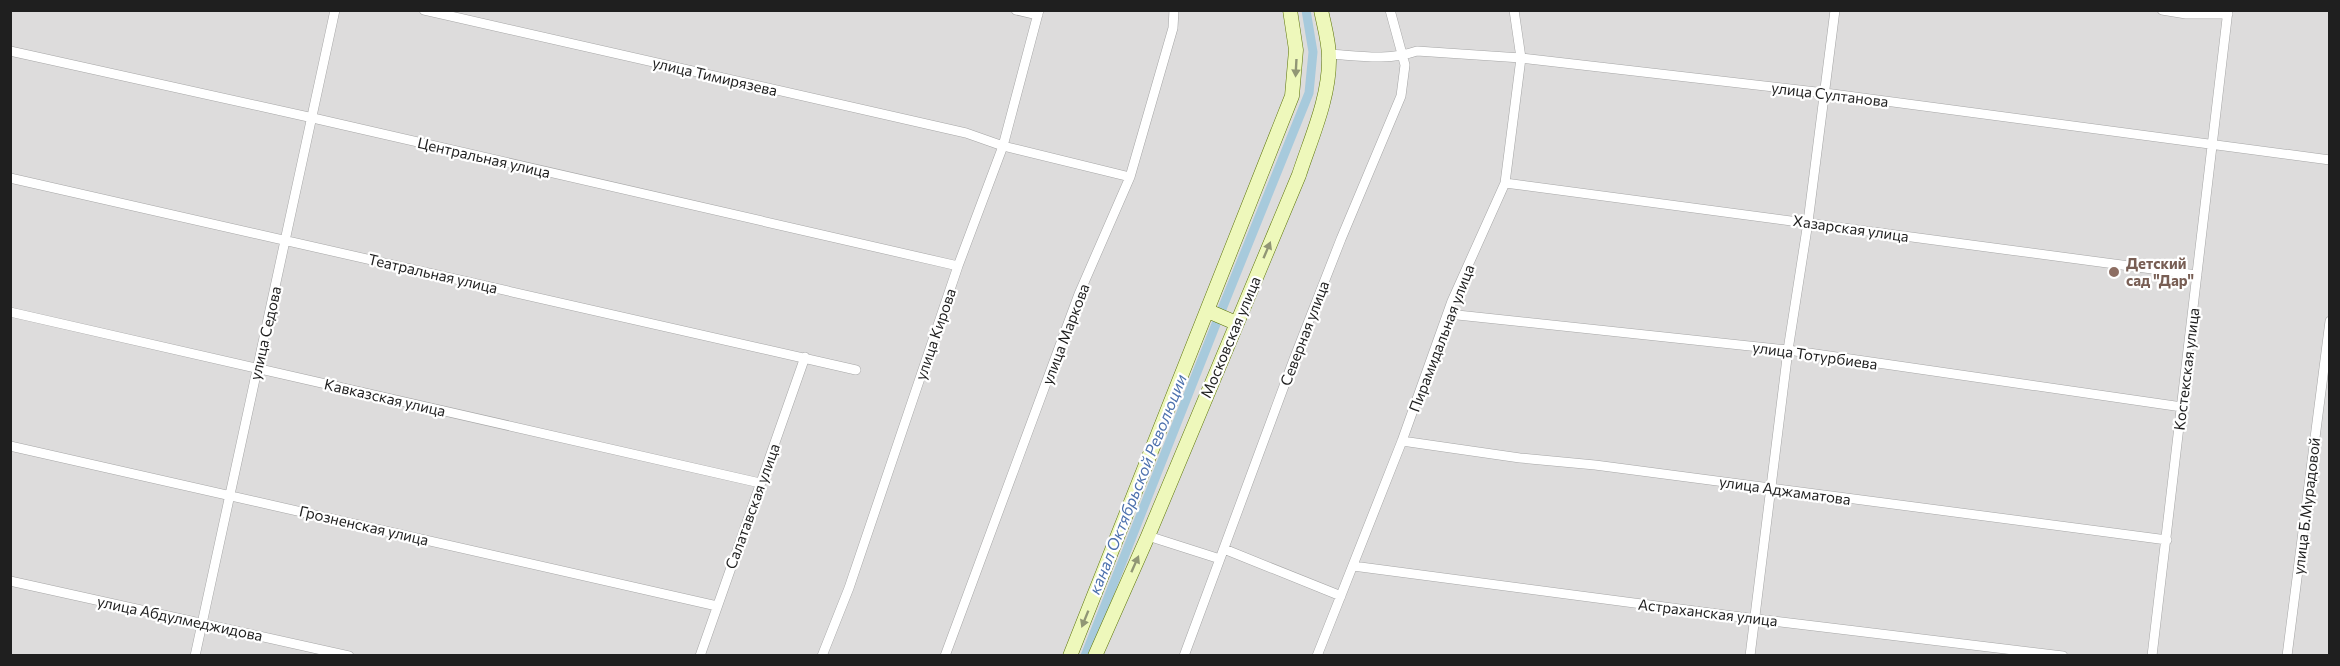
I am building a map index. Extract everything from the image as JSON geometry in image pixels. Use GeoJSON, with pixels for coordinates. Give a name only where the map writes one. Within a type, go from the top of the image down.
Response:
{"type":"FeatureCollection","features":[{"type":"Feature","properties":{"kind":"main road","name":"Московская улица"},"geometry":{"type":"LineString","coordinates":[[1070,656],[1292,96],[1296,50],[1290,10]]}},
{"type":"Feature","properties":{"kind":"main road","name":"Московская улица"},"geometry":{"type":"LineString","coordinates":[[1095,656],[1148,537],[1299,175],[1318,118],[1329,70],[1329,54],[1321,10]]}},
{"type":"Feature","properties":{"kind":"main road"},"geometry":{"type":"LineString","coordinates":[[1208,311],[1236,323]]}},
{"type":"Feature","properties":{"kind":"street","name":"улица Седова"},"geometry":{"type":"LineString","coordinates":[[195,656],[336,10]]}},
{"type":"Feature","properties":{"kind":"street","name":"улица Тимирязева"},"geometry":{"type":"LineString","coordinates":[[424,10],[966,133],[1004,146],[1130,177]]}},
{"type":"Feature","properties":{"kind":"street"},"geometry":{"type":"LineString","coordinates":[[1016,10],[1039,13]]}},
{"type":"Feature","properties":{"kind":"street","name":"улица Маркова"},"geometry":{"type":"LineString","coordinates":[[945,656],[1080,294],[1130,177],[1173,28],[1174,10]]}},
{"type":"Feature","properties":{"kind":"street","name":"Северная улица"},"geometry":{"type":"LineString","coordinates":[[1184,656],[1315,304],[1401,96],[1405,65],[1390,10]]}},
{"type":"Feature","properties":{"kind":"street","name":"Пирамидальная улица"},"geometry":{"type":"LineString","coordinates":[[1317,656],[1402,441],[1448,314],[1505,183],[1521,58],[1514,10]]}},
{"type":"Feature","properties":{"kind":"street"},"geometry":{"type":"LineString","coordinates":[[1750,656],[1788,350],[1808,222],[1835,10]]}},
{"type":"Feature","properties":{"kind":"street"},"geometry":{"type":"LineString","coordinates":[[2162,10],[2186,14],[2228,12]]}},
{"type":"Feature","properties":{"kind":"street","name":"Костекская улица"},"geometry":{"type":"LineString","coordinates":[[2152,656],[2228,12]]}},
{"type":"Feature","properties":{"kind":"street","name":"улица Кирова"},"geometry":{"type":"LineString","coordinates":[[822,656],[849,588],[958,266],[1004,146],[1039,13]]}},
{"type":"Feature","properties":{"kind":"street","name":"Центральная улица"},"geometry":{"type":"LineString","coordinates":[[10,51],[958,266]]}},
{"type":"Feature","properties":{"kind":"street","name":"улица Султанова"},"geometry":{"type":"LineString","coordinates":[[1329,54],[1382,58],[1402,56],[1417,51],[1521,58],[1825,93],[2330,160]]}},
{"type":"Feature","properties":{"kind":"street","name":"Театральная улица"},"geometry":{"type":"LineString","coordinates":[[10,178],[856,370]]}},
{"type":"Feature","properties":{"kind":"street","name":"Хазарская улица"},"geometry":{"type":"LineString","coordinates":[[1505,183],[2197,275]]}},
{"type":"Feature","properties":{"kind":"street","name":"Кавказская улица"},"geometry":{"type":"LineString","coordinates":[[10,312],[760,483]]}},
{"type":"Feature","properties":{"kind":"street","name":"улица Тотурбиева"},"geometry":{"type":"LineString","coordinates":[[1448,314],[1788,350],[2182,407]]}},
{"type":"Feature","properties":{"kind":"street","name":"улица Б.Мурадовой"},"geometry":{"type":"LineString","coordinates":[[2287,656],[2330,321]]}},
{"type":"Feature","properties":{"kind":"street","name":"Салатавская улица"},"geometry":{"type":"LineString","coordinates":[[700,656],[805,357]]}},
{"type":"Feature","properties":{"kind":"street","name":"улица Аджаматова"},"geometry":{"type":"LineString","coordinates":[[1402,441],[2167,540]]}},
{"type":"Feature","properties":{"kind":"street","name":"Грозненская улица"},"geometry":{"type":"LineString","coordinates":[[10,446],[717,606]]}},
{"type":"Feature","properties":{"kind":"street"},"geometry":{"type":"LineString","coordinates":[[1148,537],[1220,559]]}},
{"type":"Feature","properties":{"kind":"street"},"geometry":{"type":"LineString","coordinates":[[1224,549],[1341,596]]}},
{"type":"Feature","properties":{"kind":"street","name":"Астраханская улица"},"geometry":{"type":"LineString","coordinates":[[1353,566],[1756,619],[2063,656]]}},
{"type":"Feature","properties":{"kind":"street","name":"улица Абдулмеджидова"},"geometry":{"type":"LineString","coordinates":[[10,581],[349,656]]}},
{"type":"Feature","properties":{"kind":"shaded area"},"geometry":{"type":"Polygon","coordinates":[[[11,11],[2329,11],[2329,655],[11,655],[11,11]]]}},
{"type":"Feature","properties":{"kind":"waterway","name":"канал Октябрьской Революции"},"geometry":{"type":"LineString","coordinates":[[1222,309],[1309,93],[1313,52],[1306,10]]}},
{"type":"Feature","properties":{"kind":"waterway","name":"канал Октябрьской Революции"},"geometry":{"type":"LineString","coordinates":[[1085,656],[1216,324]]}},
{"type":"Feature","properties":{"kind":"place","name":"Детский сад \"Дар\""},"geometry":{"type":"Point","coordinates":[2114,272]}}]}
